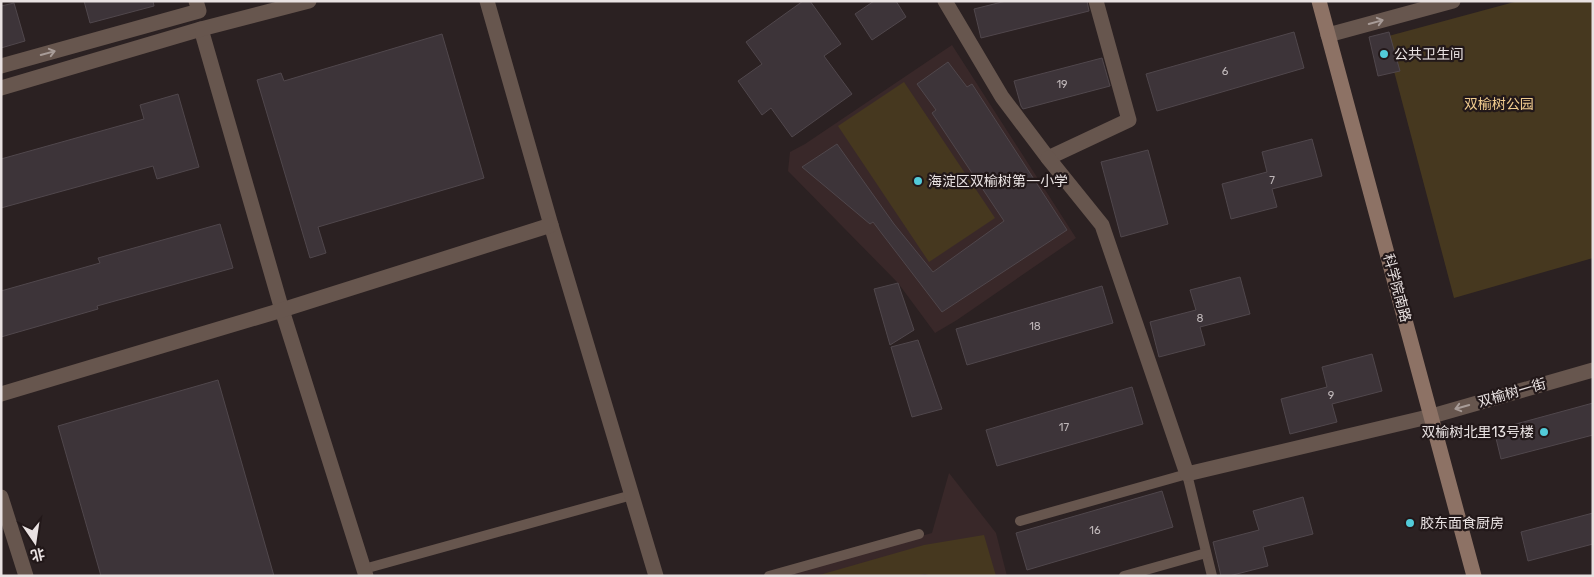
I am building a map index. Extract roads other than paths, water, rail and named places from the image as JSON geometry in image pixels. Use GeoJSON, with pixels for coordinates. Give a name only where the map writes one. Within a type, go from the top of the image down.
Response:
{"type":"FeatureCollection","features":[{"type":"Feature","properties":{"kind":"street"},"geometry":{"type":"LineString","coordinates":[[1,66],[200,11],[196,1]]}},
{"type":"Feature","properties":{"kind":"street"},"geometry":{"type":"LineString","coordinates":[[1,88],[201,29],[309,1]]}},
{"type":"Feature","properties":{"kind":"street"},"geometry":{"type":"LineString","coordinates":[[487,1],[551,226],[656,576]]}},
{"type":"Feature","properties":{"kind":"street"},"geometry":{"type":"LineString","coordinates":[[945,1],[1002,97],[1102,225],[1187,474]]}},
{"type":"Feature","properties":{"kind":"street"},"geometry":{"type":"LineString","coordinates":[[1048,158],[1129,120],[1096,1]]}},
{"type":"Feature","properties":{"kind":"street","name":"科学院南路"},"geometry":{"type":"LineString","coordinates":[[1319,1],[1474,576]]}},
{"type":"Feature","properties":{"kind":"street"},"geometry":{"type":"LineString","coordinates":[[1328,34],[1453,1]]}},
{"type":"Feature","properties":{"kind":"street"},"geometry":{"type":"LineString","coordinates":[[201,29],[282,310],[365,572]]}},
{"type":"Feature","properties":{"kind":"street"},"geometry":{"type":"LineString","coordinates":[[1,394],[282,310],[551,226]]}},
{"type":"Feature","properties":{"kind":"street","name":"双榆树一街"},"geometry":{"type":"LineString","coordinates":[[1187,474],[1432,416],[1593,370]]}},
{"type":"Feature","properties":{"kind":"street"},"geometry":{"type":"LineString","coordinates":[[1,497],[26,576]]}},
{"type":"Feature","properties":{"kind":"lane"},"geometry":{"type":"LineString","coordinates":[[1020,521],[1187,474],[1212,576]]}},
{"type":"Feature","properties":{"kind":"lane"},"geometry":{"type":"LineString","coordinates":[[365,572],[632,495]]}},
{"type":"Feature","properties":{"kind":"lane"},"geometry":{"type":"LineString","coordinates":[[769,576],[919,534]]}},
{"type":"Feature","properties":{"kind":"lane"},"geometry":{"type":"LineString","coordinates":[[1124,576],[1206,553]]}},
{"type":"Feature","properties":{"kind":"place","name":"公共卫生间"},"geometry":{"type":"Point","coordinates":[1384,54]}},
{"type":"Feature","properties":{"kind":"place","name":"海淀区双榆树第一小学"},"geometry":{"type":"Point","coordinates":[918,181]}},
{"type":"Feature","properties":{"kind":"place","name":"双榆树北里13号楼"},"geometry":{"type":"Point","coordinates":[1544,432]}},
{"type":"Feature","properties":{"kind":"place","name":"胶东面食厨房"},"geometry":{"type":"Point","coordinates":[1410,523]}},
{"type":"Feature","properties":{"kind":"park label","name":"双榆树公园"},"geometry":{"type":"Point","coordinates":[1499,104]}}]}
